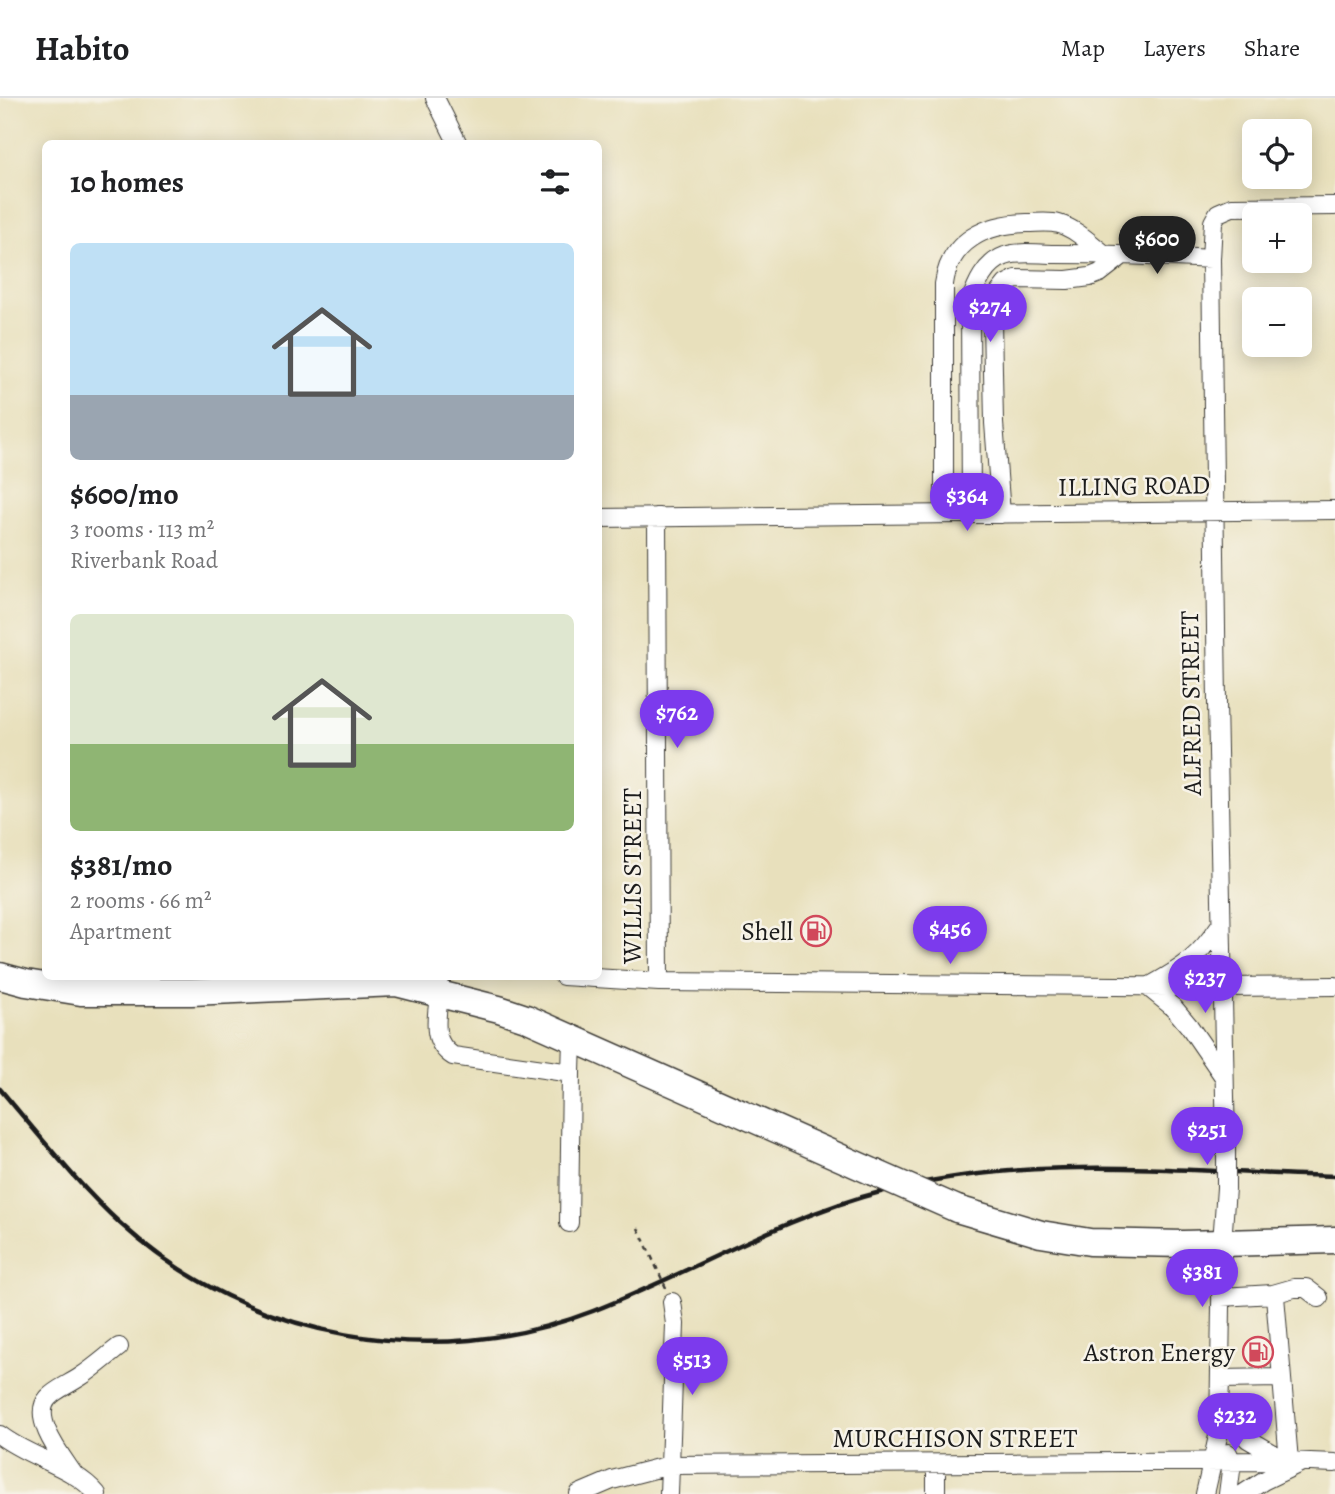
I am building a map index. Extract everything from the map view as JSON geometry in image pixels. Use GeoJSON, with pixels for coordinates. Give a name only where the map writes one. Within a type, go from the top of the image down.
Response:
{"type":"FeatureCollection","features":[{"type":"Feature","properties":{"kind":"highway"},"geometry":{"type":"LineString","coordinates":[[0,976],[81,992],[183,984],[356,981],[440,986],[572,1039],[957,1209],[1041,1234],[1090,1242],[1335,1240]]}},
{"type":"Feature","properties":{"kind":"street"},"geometry":{"type":"LineString","coordinates":[[435,98],[456,140]]}},
{"type":"Feature","properties":{"kind":"street","name":"ALFRED STREET"},"geometry":{"type":"LineString","coordinates":[[1219,1432],[1226,1146],[1214,511],[1211,259],[1213,222],[1218,213],[1232,207],[1335,206]]}},
{"type":"Feature","properties":{"kind":"street"},"geometry":{"type":"LineString","coordinates":[[944,514],[944,284],[946,268],[955,253],[969,239],[986,229],[1018,223],[1049,222],[1076,232],[1114,254]]}},
{"type":"Feature","properties":{"kind":"street"},"geometry":{"type":"LineString","coordinates":[[1002,513],[994,424],[992,320],[998,294],[1006,284],[1016,279],[1067,280],[1090,277],[1100,273],[1114,254]]}},
{"type":"Feature","properties":{"kind":"street"},"geometry":{"type":"LineString","coordinates":[[971,514],[970,303],[977,282],[989,268],[1005,256],[1114,254],[1211,259]]}},
{"type":"Feature","properties":{"kind":"street","name":"ILLING ROAD"},"geometry":{"type":"LineString","coordinates":[[602,518],[1335,510]]}},
{"type":"Feature","properties":{"kind":"street","name":"WILLIS STREET"},"geometry":{"type":"LineString","coordinates":[[657,517],[659,982]]}},
{"type":"Feature","properties":{"kind":"street"},"geometry":{"type":"LineString","coordinates":[[1148,987],[1182,968],[1197,955],[1221,924]]}},
{"type":"Feature","properties":{"kind":"street"},"geometry":{"type":"LineString","coordinates":[[602,978],[659,982],[1148,987],[1335,986]]}},
{"type":"Feature","properties":{"kind":"street"},"geometry":{"type":"LineString","coordinates":[[440,986],[436,1032],[443,1050],[453,1056],[571,1073]]}},
{"type":"Feature","properties":{"kind":"street"},"geometry":{"type":"LineString","coordinates":[[1148,987],[1174,1008],[1224,1077]]}},
{"type":"Feature","properties":{"kind":"street"},"geometry":{"type":"LineString","coordinates":[[569,1223],[572,1039]]}},
{"type":"Feature","properties":{"kind":"street"},"geometry":{"type":"LineString","coordinates":[[1221,1297],[1273,1294],[1306,1288],[1319,1298]]}},
{"type":"Feature","properties":{"kind":"street"},"geometry":{"type":"LineString","coordinates":[[1273,1294],[1277,1303],[1291,1461]]}},
{"type":"Feature","properties":{"kind":"street"},"geometry":{"type":"LineString","coordinates":[[669,1494],[674,1336],[670,1296]]}},
{"type":"Feature","properties":{"kind":"street"},"geometry":{"type":"LineString","coordinates":[[74,1475],[52,1441],[46,1426],[44,1405],[49,1397],[82,1376],[118,1347]]}},
{"type":"Feature","properties":{"kind":"street"},"geometry":{"type":"LineString","coordinates":[[1220,1379],[1282,1378]]}},
{"type":"Feature","properties":{"kind":"street"},"geometry":{"type":"LineString","coordinates":[[1219,1404],[1248,1439],[1291,1461]]}},
{"type":"Feature","properties":{"kind":"street"},"geometry":{"type":"LineString","coordinates":[[1219,1432],[1232,1462],[1228,1494]]}},
{"type":"Feature","properties":{"kind":"street"},"geometry":{"type":"LineString","coordinates":[[1205,1494],[1219,1432]]}},
{"type":"Feature","properties":{"kind":"street"},"geometry":{"type":"LineString","coordinates":[[0,1435],[51,1465],[74,1475],[97,1494]]}},
{"type":"Feature","properties":{"kind":"street"},"geometry":{"type":"LineString","coordinates":[[1243,1494],[1291,1461]]}},
{"type":"Feature","properties":{"kind":"street","name":"MURCHISON STREET"},"geometry":{"type":"LineString","coordinates":[[579,1494],[612,1479],[670,1465],[1291,1461],[1335,1463]]}},
{"type":"Feature","properties":{"kind":"street"},"geometry":{"type":"LineString","coordinates":[[936,1464],[936,1494]]}},
{"type":"Feature","properties":{"kind":"path"},"geometry":{"type":"LineString","coordinates":[[638,1228],[670,1296]]}},
{"type":"Feature","properties":{"kind":"railway"},"geometry":{"type":"LineString","coordinates":[[0,1089],[89,1193],[122,1225],[172,1264],[227,1296],[285,1319],[346,1334],[408,1341],[470,1340],[532,1330],[593,1311],[809,1215],[884,1191],[940,1179],[1052,1168],[1165,1169],[1335,1176]]}},
{"type":"Feature","properties":{"kind":"place","name":"Shell"},"geometry":{"type":"Point","coordinates":[816,931]}},
{"type":"Feature","properties":{"kind":"place","name":"Astron Energy"},"geometry":{"type":"Point","coordinates":[1258,1352]}}]}
